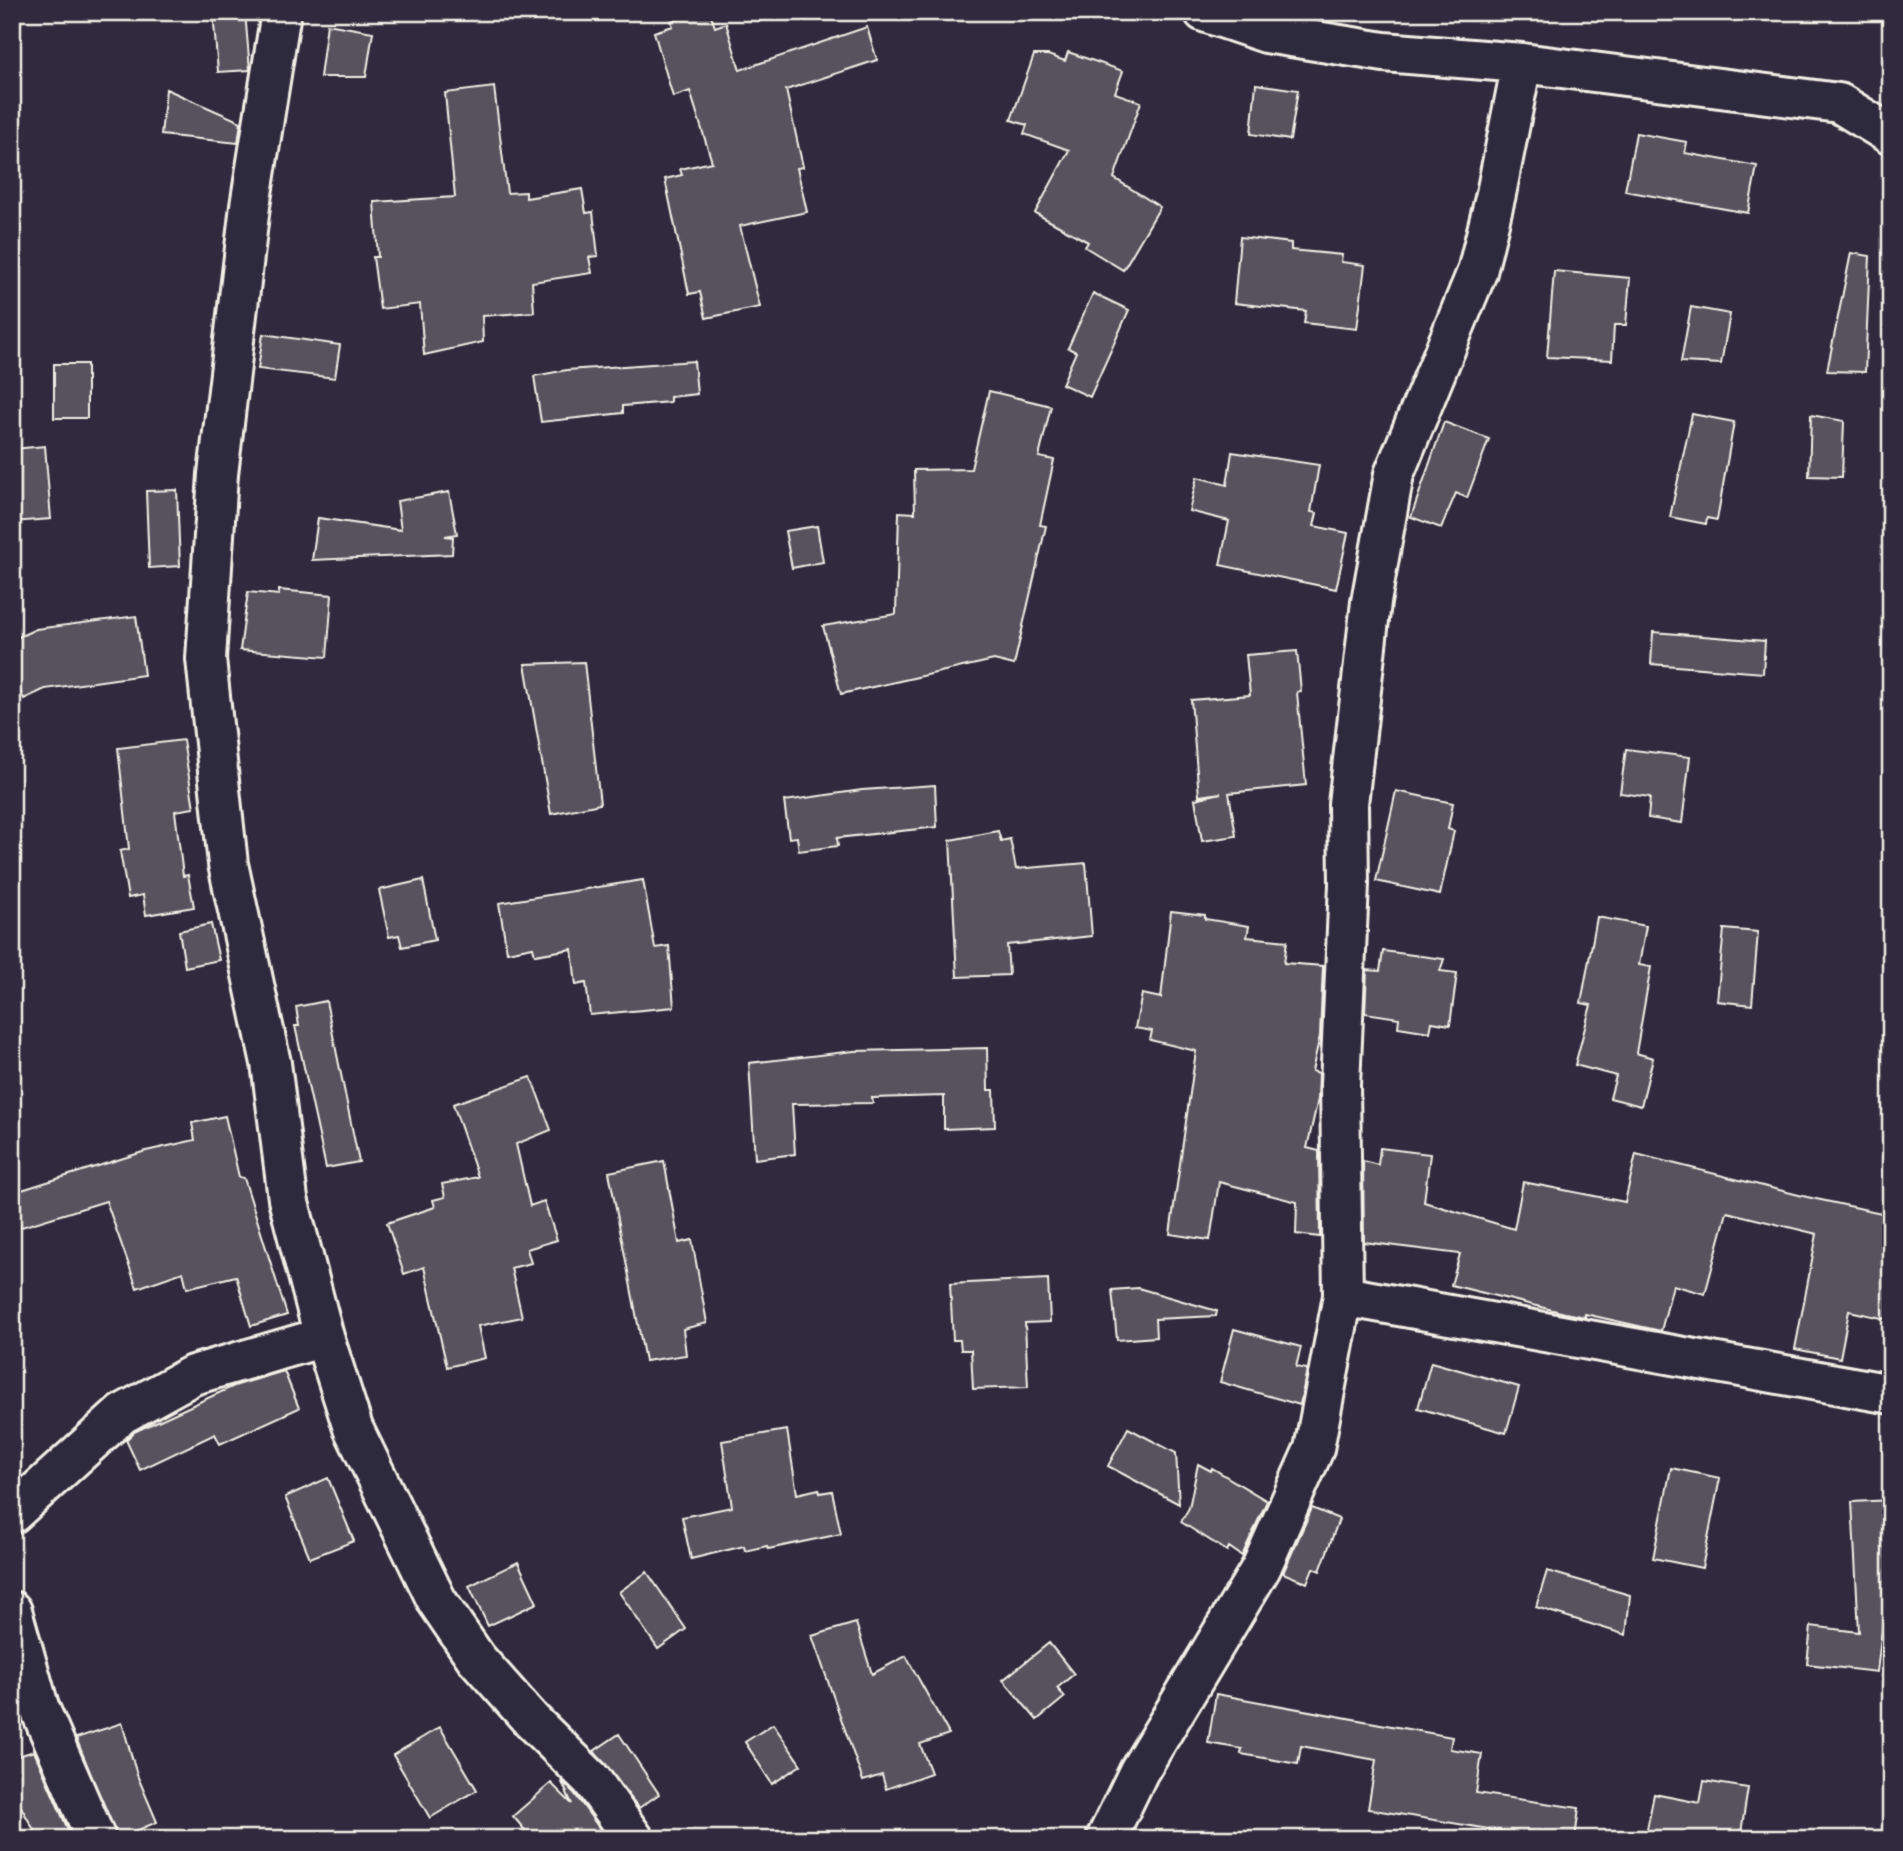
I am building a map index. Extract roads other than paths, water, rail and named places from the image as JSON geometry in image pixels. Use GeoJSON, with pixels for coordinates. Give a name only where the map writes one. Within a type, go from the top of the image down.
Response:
{"type":"FeatureCollection","features":[{"type":"Feature","properties":{"kind":"street"},"geometry":{"type":"LineString","coordinates":[[281,12],[250,206],[218,474],[206,659],[228,864],[271,1063],[288,1199],[324,1337],[353,1428],[437,1601],[476,1658],[532,1721],[591,1779],[634,1839]]}},
{"type":"Feature","properties":{"kind":"street"},"geometry":{"type":"LineString","coordinates":[[1204,12],[1266,33],[1371,50],[1522,63],[1839,103],[1891,135]]}},
{"type":"Feature","properties":{"kind":"street"},"geometry":{"type":"LineString","coordinates":[[1106,1839],[1139,1771],[1261,1568],[1314,1449],[1343,1296],[1340,1085],[1349,884],[1348,804],[1371,602],[1394,474],[1476,272],[1496,194],[1522,63]]}},
{"type":"Feature","properties":{"kind":"street"},"geometry":{"type":"LineString","coordinates":[[1343,1296],[1891,1394]]}},
{"type":"Feature","properties":{"kind":"street"},"geometry":{"type":"LineString","coordinates":[[12,1514],[122,1414],[193,1375],[324,1337]]}},
{"type":"Feature","properties":{"kind":"street"},"geometry":{"type":"LineString","coordinates":[[12,1611],[39,1707],[96,1839]]}}]}
